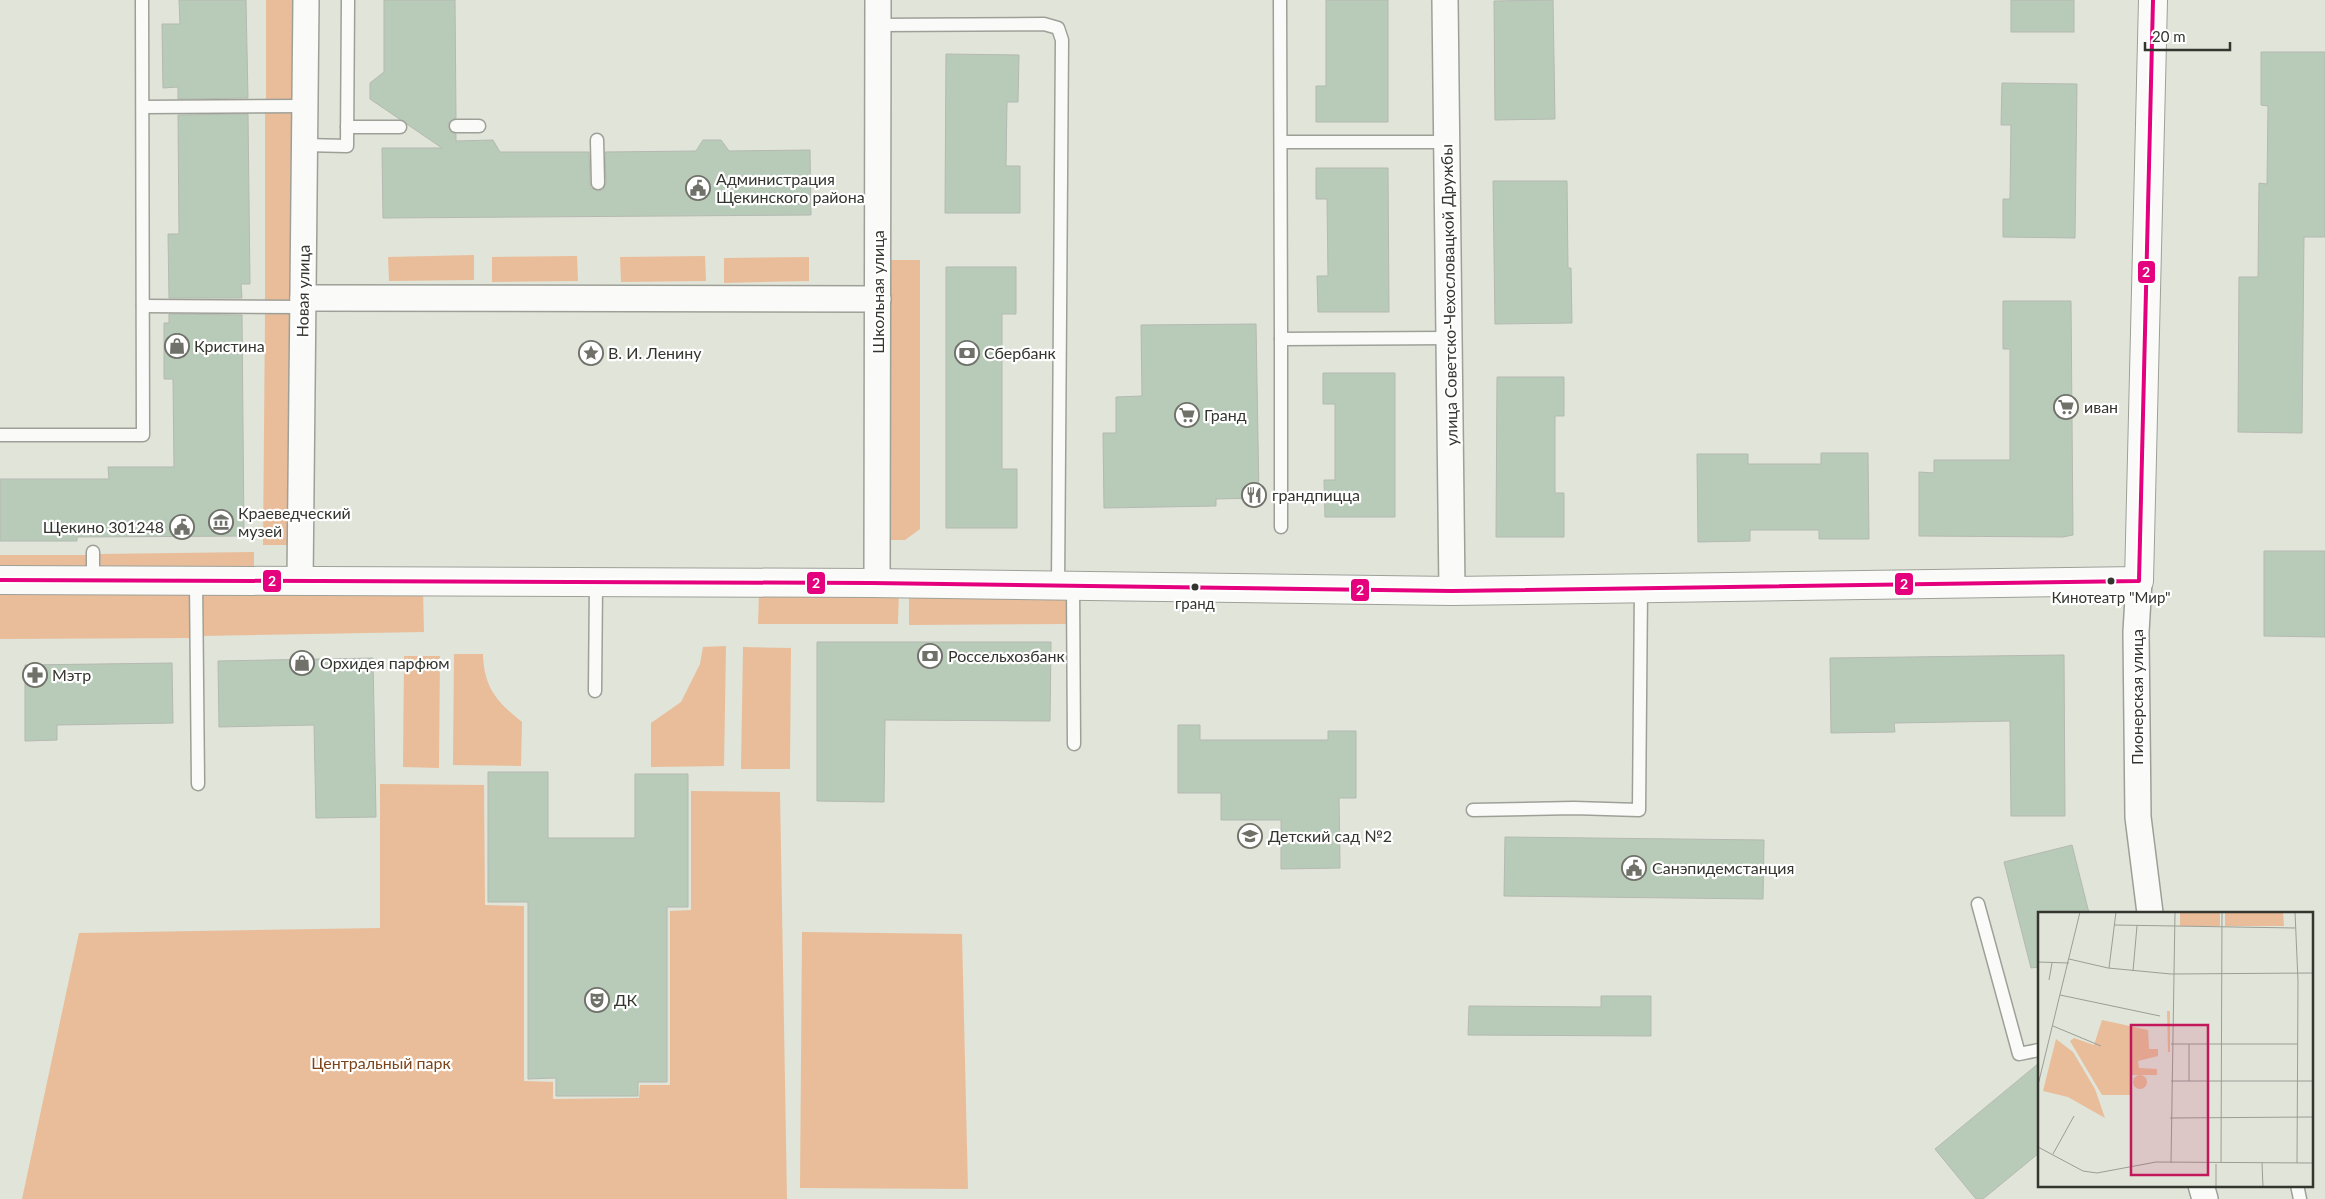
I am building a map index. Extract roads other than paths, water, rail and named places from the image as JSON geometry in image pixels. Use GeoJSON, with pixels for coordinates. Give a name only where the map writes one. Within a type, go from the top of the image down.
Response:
{"type":"FeatureCollection","features":[{"type":"Feature","properties":{"kind":"street","name":"Новая улица"},"geometry":{"type":"LineString","coordinates":[[300,582],[306,0]]}},
{"type":"Feature","properties":{"kind":"street","name":"Школьная улица"},"geometry":{"type":"LineString","coordinates":[[877,583],[878,0]]}},
{"type":"Feature","properties":{"kind":"street","name":"улица Советско-Чехословацкой Дружбы"},"geometry":{"type":"LineString","coordinates":[[1445,0],[1452,591]]}},
{"type":"Feature","properties":{"kind":"street","name":"Пионерская улица"},"geometry":{"type":"LineString","coordinates":[[2150,912],[2138,817],[2136,632],[2139,581],[2153,0]]}},
{"type":"Feature","properties":{"kind":"street"},"geometry":{"type":"LineString","coordinates":[[303,303],[878,299]]}},
{"type":"Feature","properties":{"kind":"street"},"geometry":{"type":"LineString","coordinates":[[0,580],[877,583],[1452,591],[2139,581]]}},
{"type":"Feature","properties":{"kind":"street"},"geometry":{"type":"LineString","coordinates":[[2201,1186],[2205,1199]]}},
{"type":"Feature","properties":{"kind":"lane"},"geometry":{"type":"LineString","coordinates":[[0,434],[143,435],[142,0]]}},
{"type":"Feature","properties":{"kind":"lane"},"geometry":{"type":"LineString","coordinates":[[304,145],[347,146],[348,0]]}},
{"type":"Feature","properties":{"kind":"lane"},"geometry":{"type":"LineString","coordinates":[[1280,0],[1281,527]]}},
{"type":"Feature","properties":{"kind":"lane"},"geometry":{"type":"LineString","coordinates":[[878,25],[1044,24],[1058,28],[1062,40],[1066,586],[1074,744]]}},
{"type":"Feature","properties":{"kind":"lane"},"geometry":{"type":"LineString","coordinates":[[143,107],[305,106]]}},
{"type":"Feature","properties":{"kind":"lane"},"geometry":{"type":"LineString","coordinates":[[456,126],[479,126]]}},
{"type":"Feature","properties":{"kind":"lane"},"geometry":{"type":"LineString","coordinates":[[347,127],[400,127]]}},
{"type":"Feature","properties":{"kind":"lane"},"geometry":{"type":"LineString","coordinates":[[597,140],[598,183]]}},
{"type":"Feature","properties":{"kind":"lane"},"geometry":{"type":"LineString","coordinates":[[1281,142],[1447,142]]}},
{"type":"Feature","properties":{"kind":"lane"},"geometry":{"type":"LineString","coordinates":[[143,306],[303,303]]}},
{"type":"Feature","properties":{"kind":"lane"},"geometry":{"type":"LineString","coordinates":[[1281,339],[1449,338]]}},
{"type":"Feature","properties":{"kind":"lane"},"geometry":{"type":"LineString","coordinates":[[93,552],[93,581]]}},
{"type":"Feature","properties":{"kind":"lane"},"geometry":{"type":"LineString","coordinates":[[196,581],[198,784]]}},
{"type":"Feature","properties":{"kind":"lane"},"geometry":{"type":"LineString","coordinates":[[595,691],[596,583]]}},
{"type":"Feature","properties":{"kind":"lane"},"geometry":{"type":"LineString","coordinates":[[1473,810],[1638,810],[1641,588]]}},
{"type":"Feature","properties":{"kind":"lane"},"geometry":{"type":"LineString","coordinates":[[1978,904],[2019,1054],[2038,1050]]}},
{"type":"Feature","properties":{"kind":"lane"},"geometry":{"type":"LineString","coordinates":[[2297,1186],[2300,1199]]}},
{"type":"Feature","properties":{"kind":"place","name":"Администрация Щекинского района"},"geometry":{"type":"Point","coordinates":[698,188]}},
{"type":"Feature","properties":{"kind":"place","name":"Кристина"},"geometry":{"type":"Point","coordinates":[177,346]}},
{"type":"Feature","properties":{"kind":"place","name":"В. И. Ленину"},"geometry":{"type":"Point","coordinates":[591,353]}},
{"type":"Feature","properties":{"kind":"place","name":"Сбербанк"},"geometry":{"type":"Point","coordinates":[967,353]}},
{"type":"Feature","properties":{"kind":"place","name":"иван"},"geometry":{"type":"Point","coordinates":[2066,407]}},
{"type":"Feature","properties":{"kind":"place","name":"Гранд"},"geometry":{"type":"Point","coordinates":[1187,415]}},
{"type":"Feature","properties":{"kind":"place","name":"грандпицца"},"geometry":{"type":"Point","coordinates":[1254,495]}},
{"type":"Feature","properties":{"kind":"place","name":"Краеведческий музей"},"geometry":{"type":"Point","coordinates":[221,522]}},
{"type":"Feature","properties":{"kind":"place","name":"Щекино 301248"},"geometry":{"type":"Point","coordinates":[182,527]}},
{"type":"Feature","properties":{"kind":"place","name":"Кинотеатр \"Мир\""},"geometry":{"type":"Point","coordinates":[2111,581]}},
{"type":"Feature","properties":{"kind":"place","name":"гранд"},"geometry":{"type":"Point","coordinates":[1195,587]}},
{"type":"Feature","properties":{"kind":"place","name":"Россельхозбанк"},"geometry":{"type":"Point","coordinates":[930,656]}},
{"type":"Feature","properties":{"kind":"place","name":"Орхидея парфюм"},"geometry":{"type":"Point","coordinates":[302,663]}},
{"type":"Feature","properties":{"kind":"place","name":"Мэтр"},"geometry":{"type":"Point","coordinates":[35,675]}},
{"type":"Feature","properties":{"kind":"place","name":"Детский сад №2"},"geometry":{"type":"Point","coordinates":[1250,836]}},
{"type":"Feature","properties":{"kind":"place","name":"Санэпидемстанция"},"geometry":{"type":"Point","coordinates":[1634,868]}},
{"type":"Feature","properties":{"kind":"place","name":"ДК"},"geometry":{"type":"Point","coordinates":[597,1000]}},
{"type":"Feature","properties":{"kind":"park label","name":"Центральный парк"},"geometry":{"type":"Point","coordinates":[381,1063]}}]}
